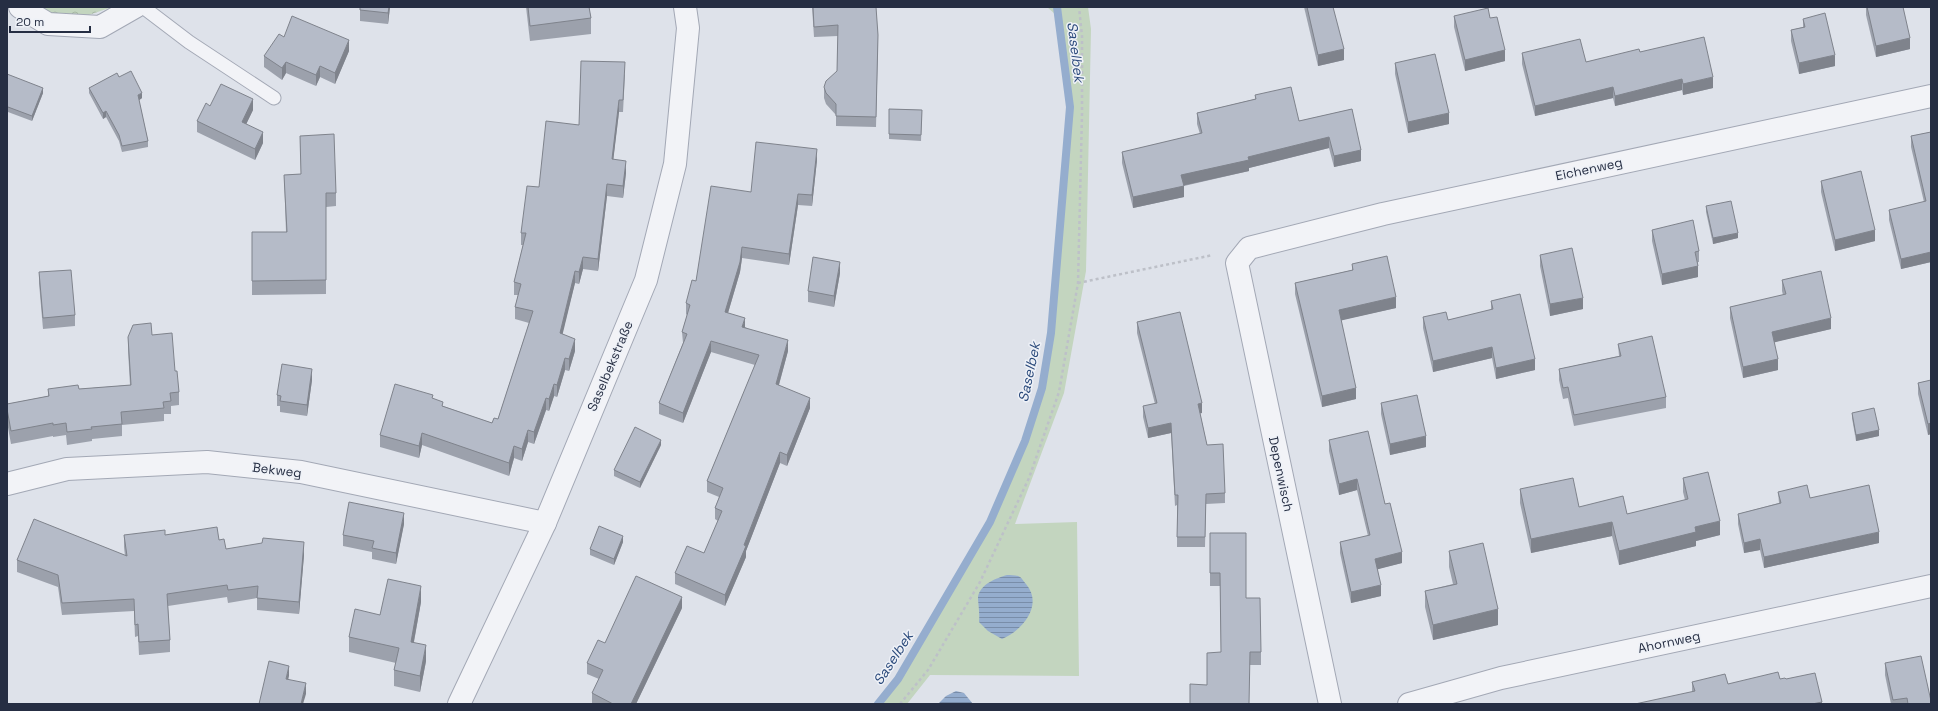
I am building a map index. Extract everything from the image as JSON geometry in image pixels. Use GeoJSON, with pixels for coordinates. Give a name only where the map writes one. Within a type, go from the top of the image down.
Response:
{"type":"FeatureCollection","features":[{"type":"Feature","properties":{"kind":"street"},"geometry":{"type":"LineString","coordinates":[[20,7],[48,24],[100,27],[135,7]]}},
{"type":"Feature","properties":{"kind":"street","name":"Saselbekstraße"},"geometry":{"type":"LineString","coordinates":[[459,704],[545,523],[646,280],[675,164],[688,28],[685,7]]}},
{"type":"Feature","properties":{"kind":"street","name":"Eichenweg"},"geometry":{"type":"LineString","coordinates":[[1249,248],[1390,213],[1931,96]]}},
{"type":"Feature","properties":{"kind":"street","name":"Depenwisch"},"geometry":{"type":"LineString","coordinates":[[1249,248],[1237,263],[1330,704]]}},
{"type":"Feature","properties":{"kind":"street","name":"Bekweg"},"geometry":{"type":"LineString","coordinates":[[7,484],[67,469],[207,462],[301,472],[545,523]]}},
{"type":"Feature","properties":{"kind":"street","name":"Ahornweg"},"geometry":{"type":"LineString","coordinates":[[1409,704],[1501,678],[1931,586]]}},
{"type":"Feature","properties":{"kind":"lane"},"geometry":{"type":"LineString","coordinates":[[143,7],[189,42],[274,98]]}},
{"type":"Feature","properties":{"kind":"path"},"geometry":{"type":"LineString","coordinates":[[900,704],[928,670],[980,582],[1028,478],[1059,392],[1078,283],[1082,114],[1082,36],[1079,7]]}},
{"type":"Feature","properties":{"kind":"path"},"geometry":{"type":"LineString","coordinates":[[1078,283],[1249,248]]}},
{"type":"Feature","properties":{"kind":"green space"},"geometry":{"type":"Polygon","coordinates":[[[39,7],[112,7],[86,16],[49,13],[39,7]]]}},
{"type":"Feature","properties":{"kind":"green space"},"geometry":{"type":"Polygon","coordinates":[[[1047,7],[1088,7],[1091,29],[1086,271],[1064,393],[1015,524],[1077,522],[1079,676],[930,675],[907,704],[878,704],[898,679],[990,522],[1025,441],[1038,404],[1051,333],[1070,107],[1069,92],[1055,14],[1047,7]]]}},
{"type":"Feature","properties":{"kind":"water"},"geometry":{"type":"Polygon","coordinates":[[[1007,575],[1014,575],[1022,578],[1031,592],[1033,600],[1032,609],[1023,624],[1010,635],[1002,639],[988,631],[979,622],[978,597],[979,592],[985,585],[1007,575]]]}},
{"type":"Feature","properties":{"kind":"water"},"geometry":{"type":"Polygon","coordinates":[[[956,691],[964,693],[973,704],[938,704],[946,696],[956,691]]]}},
{"type":"Feature","properties":{"kind":"building"},"geometry":{"type":"Polygon","coordinates":[[[360,7],[389,7],[388,13],[360,10],[360,7]]]}},
{"type":"Feature","properties":{"kind":"building"},"geometry":{"type":"Polygon","coordinates":[[[528,7],[589,7],[591,18],[530,26],[528,7]]]}},
{"type":"Feature","properties":{"kind":"building"},"geometry":{"type":"Polygon","coordinates":[[[813,7],[876,7],[878,35],[876,117],[836,116],[836,104],[826,93],[824,87],[826,81],[837,71],[838,25],[814,27],[813,7]]]}},
{"type":"Feature","properties":{"kind":"building"},"geometry":{"type":"Polygon","coordinates":[[[1307,7],[1333,7],[1344,49],[1318,55],[1307,7]]]}},
{"type":"Feature","properties":{"kind":"building"},"geometry":{"type":"Polygon","coordinates":[[[1867,7],[1903,7],[1910,38],[1876,46],[1867,7]]]}},
{"type":"Feature","properties":{"kind":"building"},"geometry":{"type":"Polygon","coordinates":[[[1488,8],[1490,18],[1497,17],[1505,50],[1465,60],[1454,16],[1488,8]]]}},
{"type":"Feature","properties":{"kind":"building"},"geometry":{"type":"Polygon","coordinates":[[[1825,13],[1835,55],[1799,63],[1791,30],[1805,27],[1803,19],[1825,13]]]}},
{"type":"Feature","properties":{"kind":"building"},"geometry":{"type":"Polygon","coordinates":[[[292,16],[349,40],[335,73],[320,66],[316,75],[286,62],[282,68],[264,56],[279,34],[284,37],[292,16]]]}},
{"type":"Feature","properties":{"kind":"building"},"geometry":{"type":"Polygon","coordinates":[[[1704,37],[1713,77],[1683,84],[1682,79],[1615,96],[1613,87],[1535,106],[1522,53],[1580,39],[1586,62],[1639,49],[1640,52],[1704,37]]]}},
{"type":"Feature","properties":{"kind":"building"},"geometry":{"type":"Polygon","coordinates":[[[1435,54],[1449,113],[1408,122],[1395,63],[1435,54]]]}},
{"type":"Feature","properties":{"kind":"building"},"geometry":{"type":"Polygon","coordinates":[[[581,61],[625,62],[623,100],[619,100],[612,159],[626,161],[623,186],[607,184],[598,259],[583,257],[579,272],[575,271],[560,333],[575,339],[569,359],[565,358],[557,385],[554,384],[549,399],[546,398],[534,432],[528,430],[522,449],[514,446],[509,463],[422,433],[419,446],[380,435],[395,384],[433,395],[432,398],[443,402],[442,406],[492,423],[494,418],[498,419],[533,311],[515,307],[521,284],[514,282],[526,233],[521,233],[527,186],[539,187],[546,121],[579,125],[581,61]]]}},
{"type":"Feature","properties":{"kind":"building"},"geometry":{"type":"Polygon","coordinates":[[[131,71],[142,93],[138,95],[148,141],[122,146],[119,135],[106,111],[103,113],[89,88],[117,73],[119,77],[131,71]]]}},
{"type":"Feature","properties":{"kind":"building"},"geometry":{"type":"Polygon","coordinates":[[[7,74],[43,88],[32,116],[8,107],[7,109],[7,74]]]}},
{"type":"Feature","properties":{"kind":"building"},"geometry":{"type":"Polygon","coordinates":[[[221,84],[253,99],[242,122],[263,132],[255,149],[197,121],[206,103],[210,106],[221,84]]]}},
{"type":"Feature","properties":{"kind":"building"},"geometry":{"type":"Polygon","coordinates":[[[1291,87],[1299,121],[1352,109],[1361,150],[1334,156],[1329,137],[1248,157],[1249,160],[1181,175],[1184,186],[1133,197],[1122,152],[1202,133],[1197,113],[1256,99],[1255,95],[1291,87]]]}},
{"type":"Feature","properties":{"kind":"building"},"geometry":{"type":"Polygon","coordinates":[[[889,109],[922,110],[921,135],[889,134],[889,109]]]}},
{"type":"Feature","properties":{"kind":"building"},"geometry":{"type":"Polygon","coordinates":[[[1931,132],[1931,252],[1901,259],[1889,210],[1926,201],[1911,136],[1931,132]]]}},
{"type":"Feature","properties":{"kind":"building"},"geometry":{"type":"Polygon","coordinates":[[[334,134],[336,193],[326,193],[326,280],[252,281],[252,232],[287,232],[284,175],[301,174],[300,136],[334,134]]]}},
{"type":"Feature","properties":{"kind":"building"},"geometry":{"type":"Polygon","coordinates":[[[756,142],[817,149],[812,195],[798,194],[789,254],[742,247],[740,262],[725,312],[745,318],[742,327],[788,340],[776,384],[810,398],[787,455],[780,452],[744,545],[746,546],[725,595],[675,573],[687,546],[704,553],[722,511],[715,508],[723,488],[707,481],[759,355],[711,341],[683,413],[659,403],[687,334],[682,332],[690,305],[686,303],[692,280],[696,281],[711,186],[751,192],[756,142]]]}},
{"type":"Feature","properties":{"kind":"building"},"geometry":{"type":"Polygon","coordinates":[[[1861,171],[1875,230],[1835,240],[1821,181],[1861,171]]]}},
{"type":"Feature","properties":{"kind":"building"},"geometry":{"type":"Polygon","coordinates":[[[1731,201],[1738,233],[1713,238],[1706,206],[1731,201]]]}},
{"type":"Feature","properties":{"kind":"building"},"geometry":{"type":"Polygon","coordinates":[[[1693,220],[1699,251],[1695,252],[1698,266],[1662,274],[1652,230],[1693,220]]]}},
{"type":"Feature","properties":{"kind":"building"},"geometry":{"type":"Polygon","coordinates":[[[1572,248],[1583,298],[1550,304],[1540,255],[1572,248]]]}},
{"type":"Feature","properties":{"kind":"building"},"geometry":{"type":"Polygon","coordinates":[[[1387,256],[1396,297],[1339,310],[1356,388],[1322,396],[1295,283],[1353,270],[1352,264],[1387,256]]]}},
{"type":"Feature","properties":{"kind":"building"},"geometry":{"type":"Polygon","coordinates":[[[813,257],[840,262],[834,296],[808,291],[813,257]]]}},
{"type":"Feature","properties":{"kind":"building"},"geometry":{"type":"Polygon","coordinates":[[[71,270],[75,315],[43,318],[39,272],[71,270]]]}},
{"type":"Feature","properties":{"kind":"building"},"geometry":{"type":"Polygon","coordinates":[[[1821,271],[1831,318],[1772,332],[1778,359],[1743,367],[1730,307],[1786,294],[1782,280],[1821,271]]]}},
{"type":"Feature","properties":{"kind":"building"},"geometry":{"type":"Polygon","coordinates":[[[1520,294],[1535,359],[1496,368],[1492,347],[1433,361],[1423,317],[1446,312],[1448,320],[1493,309],[1491,301],[1520,294]]]}},
{"type":"Feature","properties":{"kind":"building"},"geometry":{"type":"Polygon","coordinates":[[[1180,312],[1202,403],[1198,404],[1207,445],[1223,444],[1225,493],[1206,494],[1205,537],[1177,537],[1178,495],[1175,495],[1171,423],[1148,428],[1143,406],[1157,403],[1137,322],[1180,312]]]}},
{"type":"Feature","properties":{"kind":"building"},"geometry":{"type":"Polygon","coordinates":[[[151,323],[152,335],[172,333],[175,371],[177,371],[179,392],[170,393],[171,401],[163,402],[164,408],[121,412],[122,424],[91,427],[92,429],[67,432],[66,423],[53,425],[53,423],[11,431],[7,404],[49,396],[48,389],[78,385],[79,389],[131,385],[128,337],[133,325],[151,323]]]}},
{"type":"Feature","properties":{"kind":"building"},"geometry":{"type":"Polygon","coordinates":[[[1652,336],[1666,397],[1574,415],[1568,387],[1563,388],[1559,369],[1621,356],[1618,344],[1652,336]]]}},
{"type":"Feature","properties":{"kind":"building"},"geometry":{"type":"Polygon","coordinates":[[[282,364],[312,369],[307,405],[280,401],[281,396],[277,395],[282,364]]]}},
{"type":"Feature","properties":{"kind":"building"},"geometry":{"type":"Polygon","coordinates":[[[1931,380],[1931,423],[1928,424],[1918,383],[1931,380]]]}},
{"type":"Feature","properties":{"kind":"building"},"geometry":{"type":"Polygon","coordinates":[[[1417,395],[1426,436],[1390,444],[1381,403],[1417,395]]]}},
{"type":"Feature","properties":{"kind":"building"},"geometry":{"type":"Polygon","coordinates":[[[1874,408],[1879,430],[1856,435],[1852,413],[1874,408]]]}},
{"type":"Feature","properties":{"kind":"building"},"geometry":{"type":"Polygon","coordinates":[[[635,427],[661,440],[640,482],[614,470],[635,427]]]}},
{"type":"Feature","properties":{"kind":"building"},"geometry":{"type":"Polygon","coordinates":[[[1368,431],[1385,504],[1390,503],[1402,552],[1375,559],[1381,585],[1351,592],[1340,542],[1370,535],[1357,479],[1339,484],[1329,440],[1368,431]]]}},
{"type":"Feature","properties":{"kind":"building"},"geometry":{"type":"Polygon","coordinates":[[[1708,472],[1720,521],[1695,527],[1696,532],[1619,551],[1612,522],[1531,539],[1520,489],[1573,478],[1579,507],[1623,496],[1627,514],[1688,499],[1683,478],[1708,472]]]}},
{"type":"Feature","properties":{"kind":"building"},"geometry":{"type":"Polygon","coordinates":[[[1807,485],[1810,498],[1869,485],[1879,532],[1764,557],[1760,539],[1744,543],[1738,514],[1781,503],[1778,492],[1807,485]]]}},
{"type":"Feature","properties":{"kind":"building"},"geometry":{"type":"Polygon","coordinates":[[[349,502],[404,513],[396,553],[372,548],[374,541],[343,535],[349,502]]]}},
{"type":"Feature","properties":{"kind":"building"},"geometry":{"type":"Polygon","coordinates":[[[34,519],[127,556],[124,535],[165,530],[165,535],[217,527],[219,540],[224,539],[226,549],[262,543],[263,538],[304,542],[299,602],[257,598],[258,586],[228,590],[227,585],[167,594],[170,640],[139,642],[138,624],[135,625],[134,599],[62,603],[58,575],[17,560],[34,519]]]}},
{"type":"Feature","properties":{"kind":"building"},"geometry":{"type":"Polygon","coordinates":[[[599,526],[623,536],[614,559],[590,549],[599,526]]]}},
{"type":"Feature","properties":{"kind":"building"},"geometry":{"type":"Polygon","coordinates":[[[1210,533],[1246,533],[1246,598],[1260,598],[1261,652],[1250,652],[1249,704],[1190,704],[1190,684],[1207,685],[1207,653],[1221,652],[1220,573],[1210,573],[1210,533]]]}},
{"type":"Feature","properties":{"kind":"building"},"geometry":{"type":"Polygon","coordinates":[[[1483,543],[1498,609],[1433,625],[1425,591],[1457,584],[1449,551],[1483,543]]]}},
{"type":"Feature","properties":{"kind":"building"},"geometry":{"type":"Polygon","coordinates":[[[636,576],[682,597],[631,704],[613,704],[592,693],[603,670],[587,663],[598,640],[605,643],[636,576]]]}},
{"type":"Feature","properties":{"kind":"building"},"geometry":{"type":"Polygon","coordinates":[[[388,579],[421,586],[411,642],[426,645],[420,676],[394,670],[399,648],[349,637],[355,609],[380,615],[388,579]]]}},
{"type":"Feature","properties":{"kind":"building"},"geometry":{"type":"Polygon","coordinates":[[[1921,656],[1931,704],[1908,704],[1907,698],[1893,700],[1885,663],[1921,656]]]}},
{"type":"Feature","properties":{"kind":"building"},"geometry":{"type":"Polygon","coordinates":[[[269,661],[289,666],[286,679],[306,683],[301,704],[259,704],[269,661]]]}},
{"type":"Feature","properties":{"kind":"building"},"geometry":{"type":"Polygon","coordinates":[[[1778,672],[1780,679],[1815,673],[1822,702],[1812,704],[1635,704],[1695,691],[1692,682],[1725,674],[1728,684],[1778,672]]]}},
{"type":"Feature","properties":{"kind":"waterway","name":"Saselbek"},"geometry":{"type":"LineString","coordinates":[[878,704],[898,679],[990,522],[1025,441],[1042,388],[1051,333],[1070,107],[1057,7]]}}]}
